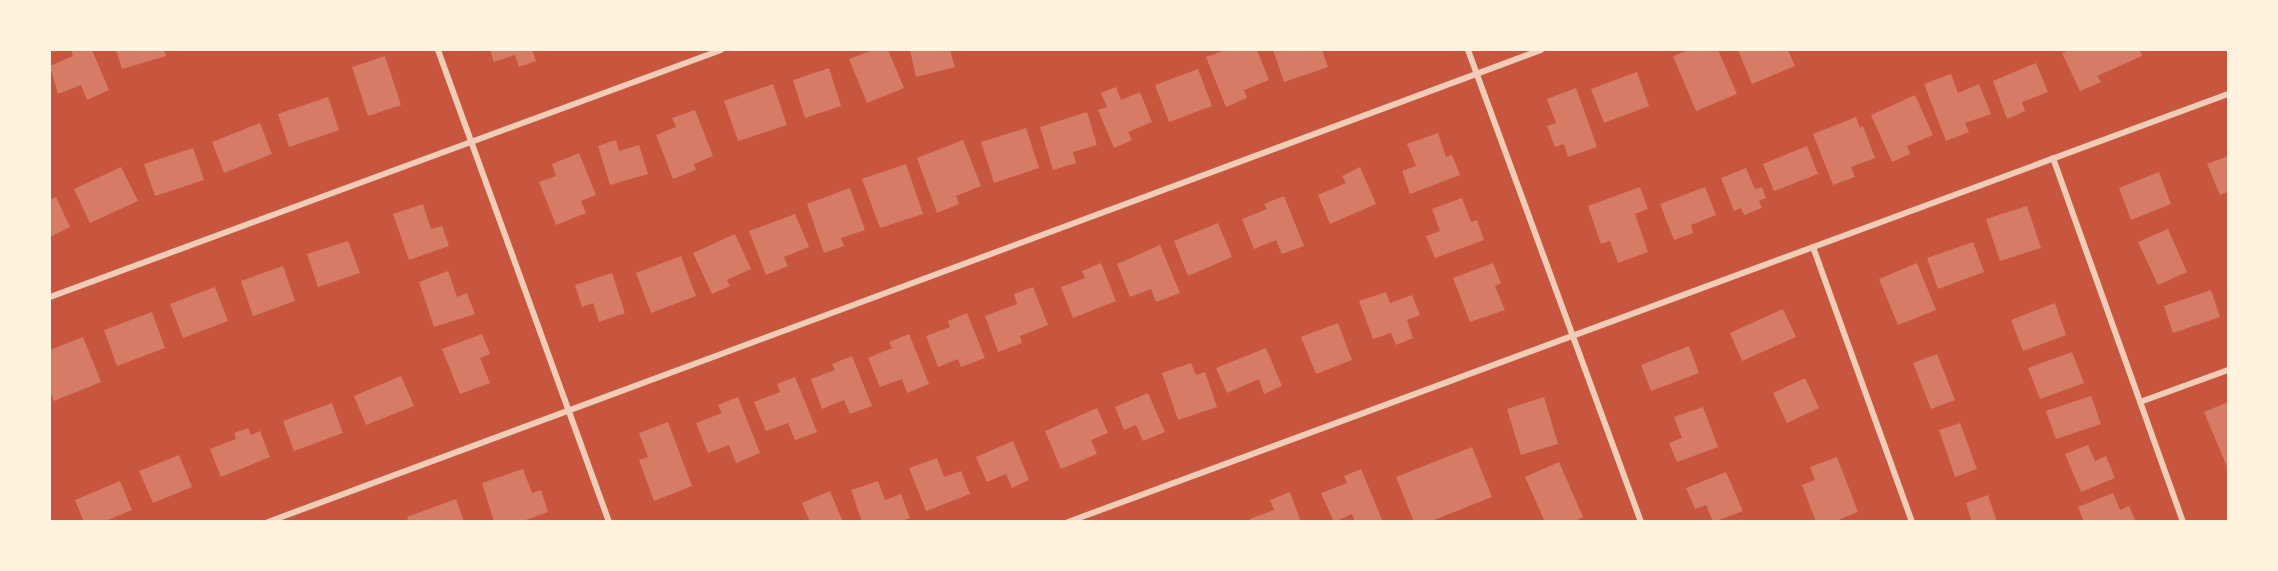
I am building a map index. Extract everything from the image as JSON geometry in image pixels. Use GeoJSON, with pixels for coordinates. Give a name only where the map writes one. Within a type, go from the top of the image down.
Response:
{"type":"FeatureCollection","features":[{"type":"Feature","properties":{"kind":"street"},"geometry":{"type":"LineString","coordinates":[[438,50],[609,522]]}},
{"type":"Feature","properties":{"kind":"street"},"geometry":{"type":"LineString","coordinates":[[50,297],[721,50]]}},
{"type":"Feature","properties":{"kind":"street"},"geometry":{"type":"LineString","coordinates":[[1468,50],[1641,522]]}},
{"type":"Feature","properties":{"kind":"street"},"geometry":{"type":"LineString","coordinates":[[268,522],[1541,50]]}},
{"type":"Feature","properties":{"kind":"street"},"geometry":{"type":"LineString","coordinates":[[1068,522],[2229,94]]}},
{"type":"Feature","properties":{"kind":"street"},"geometry":{"type":"LineString","coordinates":[[2053,158],[2183,522]]}},
{"type":"Feature","properties":{"kind":"street"},"geometry":{"type":"LineString","coordinates":[[1813,247],[1912,522]]}},
{"type":"Feature","properties":{"kind":"street"},"geometry":{"type":"LineString","coordinates":[[2140,402],[2229,370]]}},
{"type":"Feature","properties":{"kind":"building"},"geometry":{"type":"Polygon","coordinates":[[[71,50],[92,50],[109,90],[87,100],[81,85],[58,94],[50,66],[73,56],[71,50]]]}},
{"type":"Feature","properties":{"kind":"building"},"geometry":{"type":"Polygon","coordinates":[[[116,50],[164,50],[166,56],[122,69],[116,50]]]}},
{"type":"Feature","properties":{"kind":"building"},"geometry":{"type":"Polygon","coordinates":[[[490,50],[532,50],[536,61],[519,67],[515,55],[494,62],[490,50]]]}},
{"type":"Feature","properties":{"kind":"building"},"geometry":{"type":"Polygon","coordinates":[[[873,50],[888,50],[904,88],[867,103],[849,59],[873,50]]]}},
{"type":"Feature","properties":{"kind":"building"},"geometry":{"type":"Polygon","coordinates":[[[910,50],[950,50],[955,67],[916,77],[910,50]]]}},
{"type":"Feature","properties":{"kind":"building"},"geometry":{"type":"Polygon","coordinates":[[[1226,50],[1257,50],[1269,80],[1244,90],[1247,98],[1226,107],[1206,57],[1226,50]]]}},
{"type":"Feature","properties":{"kind":"building"},"geometry":{"type":"Polygon","coordinates":[[[1273,50],[1322,50],[1328,67],[1284,82],[1273,50]]]}},
{"type":"Feature","properties":{"kind":"building"},"geometry":{"type":"Polygon","coordinates":[[[1690,50],[1718,50],[1737,94],[1696,111],[1673,56],[1690,50]]]}},
{"type":"Feature","properties":{"kind":"building"},"geometry":{"type":"Polygon","coordinates":[[[1738,50],[1788,50],[1795,66],[1752,84],[1738,50]]]}},
{"type":"Feature","properties":{"kind":"building"},"geometry":{"type":"Polygon","coordinates":[[[2070,50],[2140,50],[2142,56],[2097,76],[2101,82],[2080,91],[2062,53],[2070,50]]]}},
{"type":"Feature","properties":{"kind":"building"},"geometry":{"type":"Polygon","coordinates":[[[385,56],[401,105],[368,116],[352,67],[385,56]]]}},
{"type":"Feature","properties":{"kind":"building"},"geometry":{"type":"Polygon","coordinates":[[[2036,63],[2048,92],[2022,102],[2025,111],[2007,119],[1993,81],[2036,63]]]}},
{"type":"Feature","properties":{"kind":"building"},"geometry":{"type":"Polygon","coordinates":[[[829,68],[841,106],[805,118],[793,80],[829,68]]]}},
{"type":"Feature","properties":{"kind":"building"},"geometry":{"type":"Polygon","coordinates":[[[1198,69],[1212,106],[1169,122],[1155,85],[1198,69]]]}},
{"type":"Feature","properties":{"kind":"building"},"geometry":{"type":"Polygon","coordinates":[[[1637,72],[1649,106],[1604,123],[1591,89],[1637,72]]]}},
{"type":"Feature","properties":{"kind":"building"},"geometry":{"type":"Polygon","coordinates":[[[1951,74],[1958,93],[1979,84],[1991,114],[1965,123],[1969,132],[1946,141],[1924,84],[1951,74]]]}},
{"type":"Feature","properties":{"kind":"building"},"geometry":{"type":"Polygon","coordinates":[[[773,84],[787,125],[738,141],[724,101],[773,84]]]}},
{"type":"Feature","properties":{"kind":"building"},"geometry":{"type":"Polygon","coordinates":[[[1116,87],[1121,100],[1140,92],[1152,122],[1128,132],[1132,140],[1114,148],[1098,110],[1107,107],[1101,93],[1116,87]]]}},
{"type":"Feature","properties":{"kind":"building"},"geometry":{"type":"Polygon","coordinates":[[[1576,88],[1597,147],[1568,157],[1564,144],[1555,147],[1547,126],[1556,123],[1547,99],[1576,88]]]}},
{"type":"Feature","properties":{"kind":"building"},"geometry":{"type":"Polygon","coordinates":[[[1915,95],[1933,135],[1907,146],[1910,154],[1892,162],[1871,115],[1915,95]]]}},
{"type":"Feature","properties":{"kind":"building"},"geometry":{"type":"Polygon","coordinates":[[[328,97],[339,130],[289,147],[278,114],[328,97]]]}},
{"type":"Feature","properties":{"kind":"building"},"geometry":{"type":"Polygon","coordinates":[[[695,110],[713,156],[694,164],[696,170],[673,179],[656,135],[676,127],[672,118],[695,110]]]}},
{"type":"Feature","properties":{"kind":"building"},"geometry":{"type":"Polygon","coordinates":[[[1087,112],[1097,145],[1073,152],[1076,163],[1053,170],[1040,127],[1087,112]]]}},
{"type":"Feature","properties":{"kind":"building"},"geometry":{"type":"Polygon","coordinates":[[[1856,117],[1860,128],[1863,126],[1875,158],[1851,167],[1855,177],[1833,185],[1813,134],[1856,117]]]}},
{"type":"Feature","properties":{"kind":"building"},"geometry":{"type":"Polygon","coordinates":[[[260,123],[272,154],[224,173],[212,142],[260,123]]]}},
{"type":"Feature","properties":{"kind":"building"},"geometry":{"type":"Polygon","coordinates":[[[1026,128],[1039,168],[994,183],[981,142],[1026,128]]]}},
{"type":"Feature","properties":{"kind":"building"},"geometry":{"type":"Polygon","coordinates":[[[1438,133],[1446,157],[1452,155],[1460,175],[1410,194],[1402,171],[1416,166],[1407,144],[1438,133]]]}},
{"type":"Feature","properties":{"kind":"building"},"geometry":{"type":"Polygon","coordinates":[[[616,140],[619,151],[639,145],[648,174],[610,185],[598,146],[616,140]]]}},
{"type":"Feature","properties":{"kind":"building"},"geometry":{"type":"Polygon","coordinates":[[[963,140],[981,186],[956,196],[959,204],[937,213],[917,158],[963,140]]]}},
{"type":"Feature","properties":{"kind":"building"},"geometry":{"type":"Polygon","coordinates":[[[1807,146],[1818,174],[1774,191],[1763,164],[1807,146]]]}},
{"type":"Feature","properties":{"kind":"building"},"geometry":{"type":"Polygon","coordinates":[[[193,148],[204,180],[155,196],[144,164],[193,148]]]}},
{"type":"Feature","properties":{"kind":"building"},"geometry":{"type":"Polygon","coordinates":[[[579,153],[596,195],[581,201],[586,213],[556,225],[539,182],[556,176],[552,164],[579,153]]]}},
{"type":"Feature","properties":{"kind":"building"},"geometry":{"type":"Polygon","coordinates":[[[2228,156],[2228,192],[2220,195],[2207,164],[2228,156]]]}},
{"type":"Feature","properties":{"kind":"building"},"geometry":{"type":"Polygon","coordinates":[[[906,164],[923,214],[880,228],[862,179],[906,164]]]}},
{"type":"Feature","properties":{"kind":"building"},"geometry":{"type":"Polygon","coordinates":[[[121,167],[138,201],[90,223],[74,189],[121,167]]]}},
{"type":"Feature","properties":{"kind":"building"},"geometry":{"type":"Polygon","coordinates":[[[1360,167],[1376,204],[1330,224],[1318,195],[1346,183],[1342,176],[1360,167]]]}},
{"type":"Feature","properties":{"kind":"building"},"geometry":{"type":"Polygon","coordinates":[[[1746,168],[1755,189],[1762,187],[1766,198],[1759,201],[1762,208],[1744,215],[1741,208],[1734,211],[1721,178],[1746,168]]]}},
{"type":"Feature","properties":{"kind":"building"},"geometry":{"type":"Polygon","coordinates":[[[2159,172],[2171,204],[2131,220],[2119,188],[2159,172]]]}},
{"type":"Feature","properties":{"kind":"building"},"geometry":{"type":"Polygon","coordinates":[[[1640,187],[1648,209],[1635,214],[1648,252],[1618,263],[1610,241],[1601,244],[1588,206],[1640,187]]]}},
{"type":"Feature","properties":{"kind":"building"},"geometry":{"type":"Polygon","coordinates":[[[1705,187],[1716,215],[1691,225],[1693,233],[1674,240],[1660,204],[1705,187]]]}},
{"type":"Feature","properties":{"kind":"building"},"geometry":{"type":"Polygon","coordinates":[[[850,188],[865,230],[841,238],[844,246],[824,253],[807,204],[850,188]]]}},
{"type":"Feature","properties":{"kind":"building"},"geometry":{"type":"Polygon","coordinates":[[[1284,196],[1304,246],[1282,254],[1276,240],[1254,249],[1242,219],[1267,209],[1264,204],[1284,196]]]}},
{"type":"Feature","properties":{"kind":"building"},"geometry":{"type":"Polygon","coordinates":[[[56,197],[70,227],[50,237],[50,200],[56,197]]]}},
{"type":"Feature","properties":{"kind":"building"},"geometry":{"type":"Polygon","coordinates":[[[1462,198],[1471,222],[1477,220],[1484,240],[1435,258],[1426,236],[1440,231],[1432,209],[1462,198]]]}},
{"type":"Feature","properties":{"kind":"building"},"geometry":{"type":"Polygon","coordinates":[[[423,204],[431,229],[442,226],[449,246],[409,260],[393,214],[423,204]]]}},
{"type":"Feature","properties":{"kind":"building"},"geometry":{"type":"Polygon","coordinates":[[[2027,206],[2041,248],[2000,261],[1986,219],[2027,206]]]}},
{"type":"Feature","properties":{"kind":"building"},"geometry":{"type":"Polygon","coordinates":[[[795,214],[809,247],[784,257],[788,266],[766,275],[749,231],[795,214]]]}},
{"type":"Feature","properties":{"kind":"building"},"geometry":{"type":"Polygon","coordinates":[[[1218,223],[1232,257],[1188,276],[1174,241],[1218,223]]]}},
{"type":"Feature","properties":{"kind":"building"},"geometry":{"type":"Polygon","coordinates":[[[2168,229],[2187,272],[2158,285],[2138,242],[2168,229]]]}},
{"type":"Feature","properties":{"kind":"building"},"geometry":{"type":"Polygon","coordinates":[[[735,234],[751,269],[727,280],[730,286],[712,294],[693,253],[735,234]]]}},
{"type":"Feature","properties":{"kind":"building"},"geometry":{"type":"Polygon","coordinates":[[[348,241],[360,273],[318,287],[307,254],[348,241]]]}},
{"type":"Feature","properties":{"kind":"building"},"geometry":{"type":"Polygon","coordinates":[[[1973,242],[1984,272],[1938,289],[1927,258],[1973,242]]]}},
{"type":"Feature","properties":{"kind":"building"},"geometry":{"type":"Polygon","coordinates":[[[1160,245],[1180,293],[1156,302],[1151,289],[1130,297],[1117,264],[1160,245]]]}},
{"type":"Feature","properties":{"kind":"building"},"geometry":{"type":"Polygon","coordinates":[[[681,256],[696,296],[651,313],[636,273],[681,256]]]}},
{"type":"Feature","properties":{"kind":"building"},"geometry":{"type":"Polygon","coordinates":[[[1101,263],[1116,301],[1073,318],[1061,287],[1085,278],[1082,271],[1101,263]]]}},
{"type":"Feature","properties":{"kind":"building"},"geometry":{"type":"Polygon","coordinates":[[[1493,263],[1501,283],[1495,286],[1505,310],[1470,322],[1453,278],[1493,263]]]}},
{"type":"Feature","properties":{"kind":"building"},"geometry":{"type":"Polygon","coordinates":[[[1917,263],[1936,310],[1898,325],[1879,279],[1917,263]]]}},
{"type":"Feature","properties":{"kind":"building"},"geometry":{"type":"Polygon","coordinates":[[[283,266],[295,301],[253,316],[241,281],[283,266]]]}},
{"type":"Feature","properties":{"kind":"building"},"geometry":{"type":"Polygon","coordinates":[[[448,271],[457,297],[467,293],[475,314],[434,327],[419,282],[448,271]]]}},
{"type":"Feature","properties":{"kind":"building"},"geometry":{"type":"Polygon","coordinates":[[[612,273],[625,313],[599,322],[593,303],[582,307],[575,285],[612,273]]]}},
{"type":"Feature","properties":{"kind":"building"},"geometry":{"type":"Polygon","coordinates":[[[215,287],[228,321],[183,338],[170,304],[215,287]]]}},
{"type":"Feature","properties":{"kind":"building"},"geometry":{"type":"Polygon","coordinates":[[[1033,287],[1048,325],[1020,336],[1022,343],[998,352],[985,316],[1017,304],[1014,294],[1033,287]]]}},
{"type":"Feature","properties":{"kind":"building"},"geometry":{"type":"Polygon","coordinates":[[[2211,290],[2220,317],[2173,333],[2164,306],[2211,290]]]}},
{"type":"Feature","properties":{"kind":"building"},"geometry":{"type":"Polygon","coordinates":[[[1386,292],[1390,303],[1412,295],[1420,315],[1407,320],[1413,338],[1396,345],[1391,333],[1373,339],[1359,301],[1386,292]]]}},
{"type":"Feature","properties":{"kind":"building"},"geometry":{"type":"Polygon","coordinates":[[[2055,303],[2066,335],[2023,351],[2011,320],[2055,303]]]}},
{"type":"Feature","properties":{"kind":"building"},"geometry":{"type":"Polygon","coordinates":[[[1783,309],[1796,337],[1742,361],[1730,333],[1783,309]]]}},
{"type":"Feature","properties":{"kind":"building"},"geometry":{"type":"Polygon","coordinates":[[[152,312],[165,348],[117,366],[104,330],[152,312]]]}},
{"type":"Feature","properties":{"kind":"building"},"geometry":{"type":"Polygon","coordinates":[[[967,313],[985,358],[961,367],[958,359],[938,367],[926,336],[950,327],[948,321],[967,313]]]}},
{"type":"Feature","properties":{"kind":"building"},"geometry":{"type":"Polygon","coordinates":[[[1338,323],[1352,360],[1316,374],[1301,337],[1338,323]]]}},
{"type":"Feature","properties":{"kind":"building"},"geometry":{"type":"Polygon","coordinates":[[[482,334],[490,354],[480,358],[490,383],[460,394],[442,349],[482,334]]]}},
{"type":"Feature","properties":{"kind":"building"},"geometry":{"type":"Polygon","coordinates":[[[909,334],[929,384],[907,393],[902,379],[880,387],[868,358],[892,348],[889,342],[909,334]]]}},
{"type":"Feature","properties":{"kind":"building"},"geometry":{"type":"Polygon","coordinates":[[[83,337],[101,382],[54,401],[50,391],[50,350],[83,337]]]}},
{"type":"Feature","properties":{"kind":"building"},"geometry":{"type":"Polygon","coordinates":[[[1689,346],[1699,373],[1651,391],[1641,365],[1689,346]]]}},
{"type":"Feature","properties":{"kind":"building"},"geometry":{"type":"Polygon","coordinates":[[[1266,348],[1282,386],[1264,394],[1259,379],[1227,393],[1216,368],[1266,348]]]}},
{"type":"Feature","properties":{"kind":"building"},"geometry":{"type":"Polygon","coordinates":[[[2072,352],[2084,383],[2040,399],[2028,368],[2072,352]]]}},
{"type":"Feature","properties":{"kind":"building"},"geometry":{"type":"Polygon","coordinates":[[[1937,354],[1955,400],[1931,409],[1913,363],[1937,354]]]}},
{"type":"Feature","properties":{"kind":"building"},"geometry":{"type":"Polygon","coordinates":[[[852,356],[872,406],[850,414],[844,400],[822,409],[811,379],[835,370],[832,364],[852,356]]]}},
{"type":"Feature","properties":{"kind":"building"},"geometry":{"type":"Polygon","coordinates":[[[1191,363],[1196,375],[1205,372],[1217,407],[1178,420],[1162,373],[1191,363]]]}},
{"type":"Feature","properties":{"kind":"building"},"geometry":{"type":"Polygon","coordinates":[[[401,376],[414,406],[366,425],[354,396],[401,376]]]}},
{"type":"Feature","properties":{"kind":"building"},"geometry":{"type":"Polygon","coordinates":[[[795,377],[817,432],[795,440],[788,423],[766,431],[754,402],[780,392],[777,384],[795,377]]]}},
{"type":"Feature","properties":{"kind":"building"},"geometry":{"type":"Polygon","coordinates":[[[1805,378],[1819,408],[1787,423],[1773,393],[1805,378]]]}},
{"type":"Feature","properties":{"kind":"building"},"geometry":{"type":"Polygon","coordinates":[[[1148,393],[1165,432],[1143,441],[1136,425],[1124,430],[1115,407],[1148,393]]]}},
{"type":"Feature","properties":{"kind":"building"},"geometry":{"type":"Polygon","coordinates":[[[2091,396],[2101,424],[2056,439],[2046,411],[2091,396]]]}},
{"type":"Feature","properties":{"kind":"building"},"geometry":{"type":"Polygon","coordinates":[[[738,397],[760,453],[736,463],[729,445],[708,453],[696,423],[722,413],[718,405],[738,397]]]}},
{"type":"Feature","properties":{"kind":"building"},"geometry":{"type":"Polygon","coordinates":[[[1544,397],[1558,444],[1521,455],[1507,409],[1544,397]]]}},
{"type":"Feature","properties":{"kind":"building"},"geometry":{"type":"Polygon","coordinates":[[[2228,402],[2228,469],[2204,412],[2228,402]]]}},
{"type":"Feature","properties":{"kind":"building"},"geometry":{"type":"Polygon","coordinates":[[[332,403],[343,433],[294,451],[283,421],[332,403]]]}},
{"type":"Feature","properties":{"kind":"building"},"geometry":{"type":"Polygon","coordinates":[[[1703,407],[1718,447],[1677,462],[1669,443],[1682,438],[1674,417],[1703,407]]]}},
{"type":"Feature","properties":{"kind":"building"},"geometry":{"type":"Polygon","coordinates":[[[1097,408],[1108,433],[1091,440],[1097,454],[1061,469],[1045,431],[1097,408]]]}},
{"type":"Feature","properties":{"kind":"building"},"geometry":{"type":"Polygon","coordinates":[[[668,422],[692,486],[654,501],[639,460],[648,457],[639,433],[668,422]]]}},
{"type":"Feature","properties":{"kind":"building"},"geometry":{"type":"Polygon","coordinates":[[[1960,423],[1977,469],[1955,477],[1939,430],[1960,423]]]}},
{"type":"Feature","properties":{"kind":"building"},"geometry":{"type":"Polygon","coordinates":[[[248,428],[251,435],[260,431],[270,457],[221,477],[210,449],[236,439],[234,433],[248,428]]]}},
{"type":"Feature","properties":{"kind":"building"},"geometry":{"type":"Polygon","coordinates":[[[1013,441],[1029,480],[1012,488],[1006,474],[987,482],[976,457],[1013,441]]]}},
{"type":"Feature","properties":{"kind":"building"},"geometry":{"type":"Polygon","coordinates":[[[2088,445],[2095,461],[2106,456],[2115,478],[2081,492],[2065,454],[2088,445]]]}},
{"type":"Feature","properties":{"kind":"building"},"geometry":{"type":"Polygon","coordinates":[[[1472,447],[1492,497],[1429,522],[1414,522],[1396,477],[1472,447]]]}},
{"type":"Feature","properties":{"kind":"building"},"geometry":{"type":"Polygon","coordinates":[[[179,455],[192,487],[153,503],[139,471],[179,455]]]}},
{"type":"Feature","properties":{"kind":"building"},"geometry":{"type":"Polygon","coordinates":[[[1837,457],[1858,512],[1833,522],[1816,522],[1802,485],[1815,480],[1810,467],[1837,457]]]}},
{"type":"Feature","properties":{"kind":"building"},"geometry":{"type":"Polygon","coordinates":[[[937,458],[944,477],[961,471],[970,494],[926,511],[909,468],[937,458]]]}},
{"type":"Feature","properties":{"kind":"building"},"geometry":{"type":"Polygon","coordinates":[[[1559,462],[1583,517],[1573,522],[1545,522],[1525,477],[1559,462]]]}},
{"type":"Feature","properties":{"kind":"building"},"geometry":{"type":"Polygon","coordinates":[[[523,469],[532,493],[541,490],[548,512],[520,522],[494,522],[482,483],[523,469]]]}},
{"type":"Feature","properties":{"kind":"building"},"geometry":{"type":"Polygon","coordinates":[[[1361,469],[1383,522],[1355,522],[1352,514],[1334,522],[1321,493],[1347,483],[1344,476],[1361,469]]]}},
{"type":"Feature","properties":{"kind":"building"},"geometry":{"type":"Polygon","coordinates":[[[1726,472],[1743,511],[1713,522],[1706,505],[1695,509],[1686,488],[1726,472]]]}},
{"type":"Feature","properties":{"kind":"building"},"geometry":{"type":"Polygon","coordinates":[[[120,481],[132,510],[103,522],[84,522],[75,500],[120,481]]]}},
{"type":"Feature","properties":{"kind":"building"},"geometry":{"type":"Polygon","coordinates":[[[878,481],[885,500],[901,494],[910,518],[899,522],[862,522],[851,490],[878,481]]]}},
{"type":"Feature","properties":{"kind":"building"},"geometry":{"type":"Polygon","coordinates":[[[830,491],[843,522],[810,522],[802,503],[830,491]]]}},
{"type":"Feature","properties":{"kind":"building"},"geometry":{"type":"Polygon","coordinates":[[[1290,492],[1301,522],[1251,522],[1250,519],[1274,510],[1270,500],[1290,492]]]}},
{"type":"Feature","properties":{"kind":"building"},"geometry":{"type":"Polygon","coordinates":[[[2113,493],[2120,510],[2129,506],[2136,522],[2084,522],[2078,507],[2113,493]]]}},
{"type":"Feature","properties":{"kind":"building"},"geometry":{"type":"Polygon","coordinates":[[[1988,495],[1997,522],[1972,522],[1966,503],[1988,495]]]}},
{"type":"Feature","properties":{"kind":"building"},"geometry":{"type":"Polygon","coordinates":[[[456,499],[464,522],[409,522],[407,517],[456,499]]]}}]}
